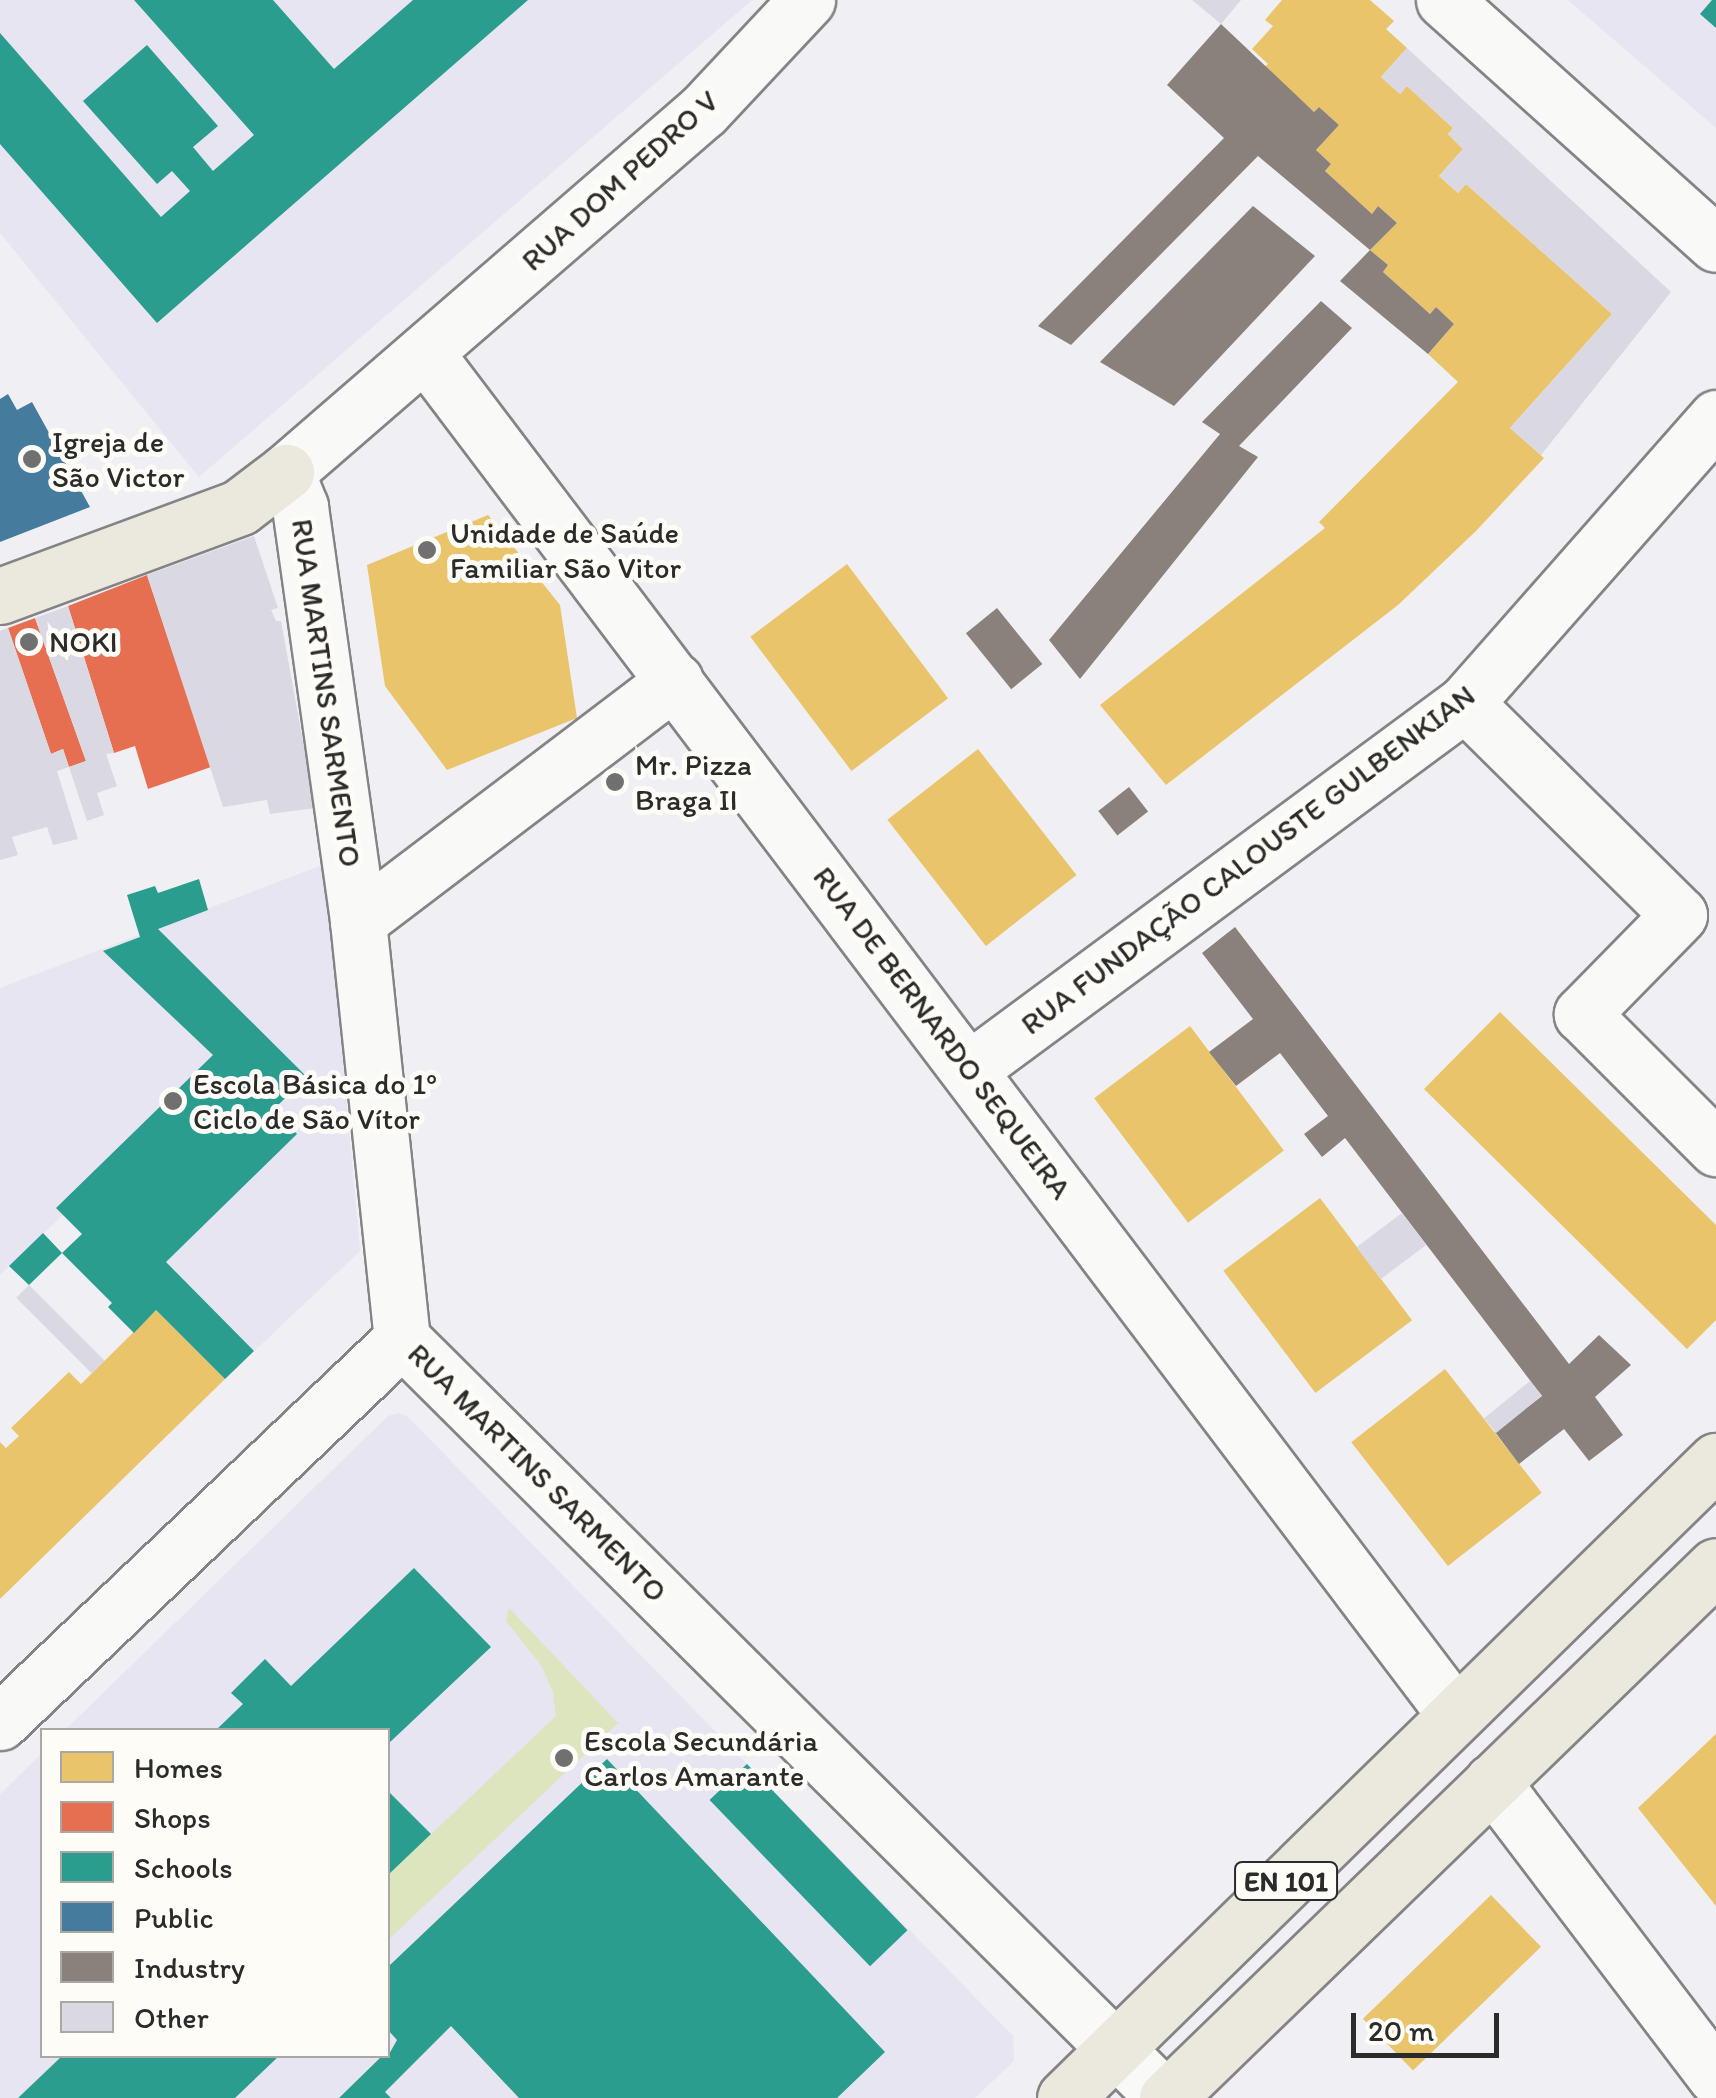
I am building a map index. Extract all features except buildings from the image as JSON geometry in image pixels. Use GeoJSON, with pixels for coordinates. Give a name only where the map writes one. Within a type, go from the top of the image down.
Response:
{"type":"FeatureCollection","features":[{"type":"Feature","properties":{"kind":"main road"},"geometry":{"type":"LineString","coordinates":[[0,596],[240,507],[286,472]]}},
{"type":"Feature","properties":{"kind":"main road","name":"EN 101"},"geometry":{"type":"LineString","coordinates":[[1065,2098],[1716,1461]]}},
{"type":"Feature","properties":{"kind":"main road","name":"EN 101"},"geometry":{"type":"LineString","coordinates":[[1166,2098],[1716,1566]]}},
{"type":"Feature","properties":{"kind":"street","name":"RUA DOM PEDRO V"},"geometry":{"type":"LineString","coordinates":[[286,472],[704,110],[807,0]]}},
{"type":"Feature","properties":{"kind":"street"},"geometry":{"type":"LineString","coordinates":[[1444,0],[1716,244]]}},
{"type":"Feature","properties":{"kind":"street","name":"RUA DE BERNARDO SEQUEIRA"},"geometry":{"type":"LineString","coordinates":[[426,354],[1456,1714]]}},
{"type":"Feature","properties":{"kind":"street","name":"RUA FUNDAÇÃO CALOUSTE GULBENKIAN"},"geometry":{"type":"LineString","coordinates":[[970,1068],[1465,703],[1716,418]]}},
{"type":"Feature","properties":{"kind":"street","name":"RUA MARTINS SARMENTO"},"geometry":{"type":"LineString","coordinates":[[286,472],[300,507],[358,921],[402,1339],[1166,2098]]}},
{"type":"Feature","properties":{"kind":"street"},"geometry":{"type":"LineString","coordinates":[[358,921],[675,680]]}},
{"type":"Feature","properties":{"kind":"street"},"geometry":{"type":"LineString","coordinates":[[1465,703],[1698,917],[1582,1014],[1716,1148]]}},
{"type":"Feature","properties":{"kind":"street"},"geometry":{"type":"LineString","coordinates":[[0,1722],[402,1339]]}},
{"type":"Feature","properties":{"kind":"street"},"geometry":{"type":"LineString","coordinates":[[1492,1782],[1716,2077]]}},
{"type":"Feature","properties":{"kind":"shaded area"},"geometry":{"type":"Polygon","coordinates":[[[0,0],[752,0],[199,477],[0,233],[0,0]]]}},
{"type":"Feature","properties":{"kind":"shaded area"},"geometry":{"type":"Polygon","coordinates":[[[1568,0],[1716,0],[1716,128],[1568,0]]]}},
{"type":"Feature","properties":{"kind":"shaded area","name":"Escola Básica do 1º Ciclo de São Vítor"},"geometry":{"type":"Polygon","coordinates":[[[325,864],[360,1251],[225,1379],[63,1215],[0,1275],[0,988],[325,864]]]}},
{"type":"Feature","properties":{"kind":"shaded area","name":"Escola Secundária Carlos Amarante"},"geometry":{"type":"Polygon","coordinates":[[[388,1416],[407,1416],[1013,2036],[1014,2061],[975,2098],[0,2098],[0,1794],[40,1755],[40,2058],[390,2058],[390,1728],[67,1728],[388,1416]]]}},
{"type":"Feature","properties":{"kind":"green space"},"geometry":{"type":"Polygon","coordinates":[[[509,1608],[618,1723],[390,1938],[390,1873],[556,1716],[553,1692],[541,1665],[506,1621],[509,1608]]]}},
{"type":"Feature","properties":{"kind":"place","name":"Igreja de São Victor"},"geometry":{"type":"Point","coordinates":[32,459]}},
{"type":"Feature","properties":{"kind":"place","name":"Unidade de Saúde Familiar São Vitor"},"geometry":{"type":"Point","coordinates":[427,550]}},
{"type":"Feature","properties":{"kind":"place","name":"NOKI"},"geometry":{"type":"Point","coordinates":[29,642]}},
{"type":"Feature","properties":{"kind":"place","name":"Mr. Pizza Braga II"},"geometry":{"type":"Point","coordinates":[615,782]}},
{"type":"Feature","properties":{"kind":"place","name":"Escola Básica do 1º Ciclo de São Vítor"},"geometry":{"type":"Point","coordinates":[173,1101]}},
{"type":"Feature","properties":{"kind":"place","name":"Escola Secundária Carlos Amarante"},"geometry":{"type":"Point","coordinates":[564,1758]}}]}
